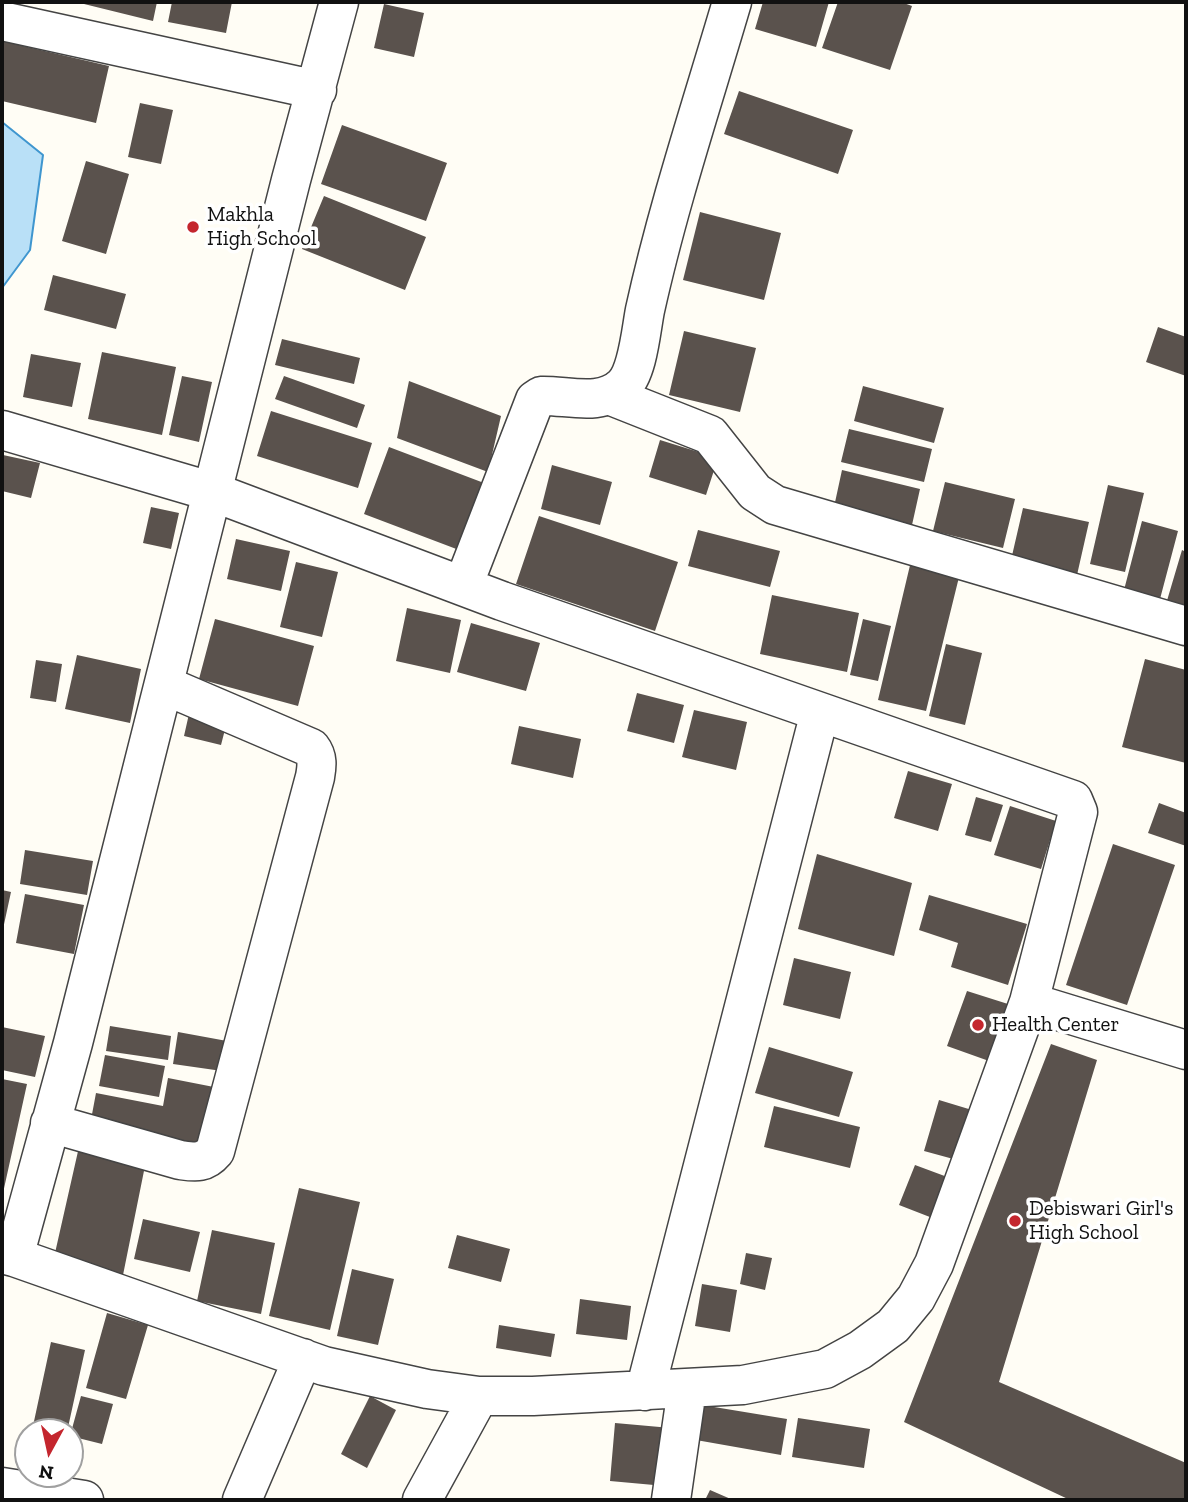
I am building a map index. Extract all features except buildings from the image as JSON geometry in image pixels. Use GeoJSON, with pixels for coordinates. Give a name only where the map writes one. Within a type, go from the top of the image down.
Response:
{"type":"FeatureCollection","features":[{"type":"Feature","properties":{"kind":"street"},"geometry":{"type":"LineString","coordinates":[[2,430],[213,492],[463,586],[1073,800],[1078,820],[1029,1002],[934,1264],[916,1298],[893,1326],[860,1350],[825,1369],[743,1385],[533,1396],[479,1396],[427,1389],[324,1366],[8,1255],[73,1043],[213,492],[287,194],[340,2]]}},
{"type":"Feature","properties":{"kind":"street"},"geometry":{"type":"LineString","coordinates":[[463,586],[535,400],[541,396],[594,399],[608,395],[622,387],[632,370],[655,265],[732,2]]}},
{"type":"Feature","properties":{"kind":"street"},"geometry":{"type":"LineString","coordinates":[[2,21],[317,90]]}},
{"type":"Feature","properties":{"kind":"street"},"geometry":{"type":"LineString","coordinates":[[608,395],[710,435],[755,492],[775,505],[1186,626]]}},
{"type":"Feature","properties":{"kind":"street"},"geometry":{"type":"LineString","coordinates":[[50,1123],[180,1160],[200,1163],[215,1151],[315,778],[316,754],[311,748],[164,685]]}},
{"type":"Feature","properties":{"kind":"street"},"geometry":{"type":"LineString","coordinates":[[645,1391],[820,712]]}},
{"type":"Feature","properties":{"kind":"street"},"geometry":{"type":"LineString","coordinates":[[1029,1002],[1186,1049]]}},
{"type":"Feature","properties":{"kind":"street"},"geometry":{"type":"LineString","coordinates":[[242,1500],[303,1358]]}},
{"type":"Feature","properties":{"kind":"street"},"geometry":{"type":"LineString","coordinates":[[671,1500],[687,1389]]}},
{"type":"Feature","properties":{"kind":"street"},"geometry":{"type":"LineString","coordinates":[[422,1500],[479,1396]]}},
{"type":"Feature","properties":{"kind":"street"},"geometry":{"type":"LineString","coordinates":[[2,1487],[84,1500]]}},
{"type":"Feature","properties":{"kind":"water"},"geometry":{"type":"Polygon","coordinates":[[[2,122],[43,155],[30,250],[2,288],[2,122]]]}},
{"type":"Feature","properties":{"kind":"place","name":"Makhla High School"},"geometry":{"type":"Point","coordinates":[193,227]}},
{"type":"Feature","properties":{"kind":"place","name":"Health Center"},"geometry":{"type":"Point","coordinates":[978,1025]}},
{"type":"Feature","properties":{"kind":"place","name":"Debiswari Girl's High School"},"geometry":{"type":"Point","coordinates":[1015,1221]}}]}
